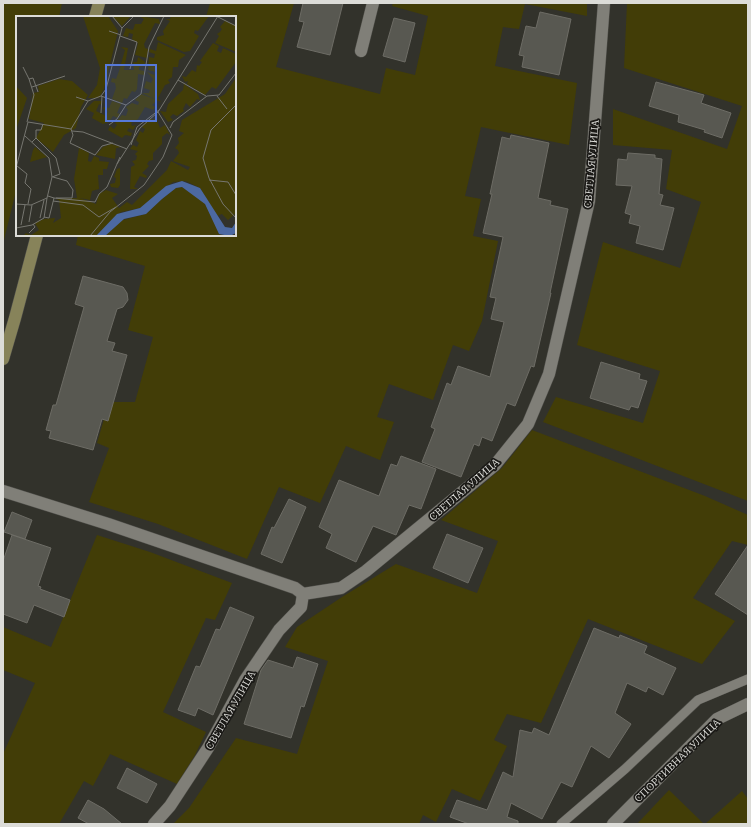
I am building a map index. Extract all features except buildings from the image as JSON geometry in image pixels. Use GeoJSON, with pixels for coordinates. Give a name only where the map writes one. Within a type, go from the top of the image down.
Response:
{"type":"FeatureCollection","features":[{"type":"Feature","properties":{"kind":"street"},"geometry":{"type":"LineString","coordinates":[[95,16],[99,3]]}},
{"type":"Feature","properties":{"kind":"street"},"geometry":{"type":"LineString","coordinates":[[361,52],[373,3]]}},
{"type":"Feature","properties":{"kind":"street","name":"СВЕТЛАЯ УЛИЦА"},"geometry":{"type":"LineString","coordinates":[[154,824],[170,806],[208,748],[245,680],[279,630],[302,607],[303,594],[341,588],[366,571],[495,465],[528,424],[549,374],[590,201],[604,3]]}},
{"type":"Feature","properties":{"kind":"street"},"geometry":{"type":"LineString","coordinates":[[3,359],[37,236]]}},
{"type":"Feature","properties":{"kind":"street"},"geometry":{"type":"LineString","coordinates":[[3,492],[108,524],[295,588],[303,594]]}},
{"type":"Feature","properties":{"kind":"street","name":"СПОРТИВНАЯ УЛИЦА"},"geometry":{"type":"LineString","coordinates":[[613,824],[717,719],[748,704]]}},
{"type":"Feature","properties":{"kind":"lane"},"geometry":{"type":"LineString","coordinates":[[561,824],[625,769],[698,700],[748,679]]}},
{"type":"Feature","properties":{"kind":"shaded area"},"geometry":{"type":"Polygon","coordinates":[[[3,3],[62,3],[59,16],[16,16],[16,191],[3,244],[3,3]]]}},
{"type":"Feature","properties":{"kind":"shaded area"},"geometry":{"type":"Polygon","coordinates":[[[210,3],[294,3],[276,67],[380,94],[386,68],[415,75],[428,16],[392,6],[393,3],[587,3],[587,16],[525,4],[519,29],[503,27],[495,66],[577,83],[569,145],[481,127],[465,196],[481,199],[473,236],[498,241],[482,321],[469,351],[453,345],[433,400],[389,384],[377,417],[394,422],[380,460],[346,446],[320,503],[279,487],[247,559],[158,524],[89,502],[109,448],[97,443],[109,402],[135,402],[153,337],[128,330],[145,266],[76,245],[78,236],[236,236],[236,16],[206,16],[210,3]]]}},
{"type":"Feature","properties":{"kind":"shaded area"},"geometry":{"type":"Polygon","coordinates":[[[627,3],[748,3],[748,501],[543,422],[556,397],[643,423],[660,371],[577,345],[603,242],[680,268],[701,202],[666,189],[672,150],[613,145],[613,109],[727,149],[742,106],[624,68],[627,3]]]}},
{"type":"Feature","properties":{"kind":"shaded area"},"geometry":{"type":"Polygon","coordinates":[[[532,430],[705,496],[748,515],[748,545],[732,541],[693,598],[735,621],[702,664],[588,619],[541,723],[507,714],[494,740],[507,746],[480,801],[452,789],[436,822],[423,815],[419,824],[173,824],[189,808],[236,738],[297,754],[328,661],[285,647],[297,627],[396,564],[477,593],[498,541],[441,520],[502,468],[532,430]]]}},
{"type":"Feature","properties":{"kind":"shaded area"},"geometry":{"type":"Polygon","coordinates":[[[97,535],[150,552],[232,583],[215,620],[206,618],[163,712],[206,732],[195,755],[177,784],[110,754],[93,786],[84,781],[59,824],[3,824],[3,754],[35,683],[3,670],[3,627],[51,647],[97,535]]]}},
{"type":"Feature","properties":{"kind":"shaded area"},"geometry":{"type":"Polygon","coordinates":[[[669,790],[704,824],[637,824],[669,790]]]}},
{"type":"Feature","properties":{"kind":"shaded area"},"geometry":{"type":"Polygon","coordinates":[[[742,791],[748,799],[748,824],[705,824],[742,791]]]}}]}
